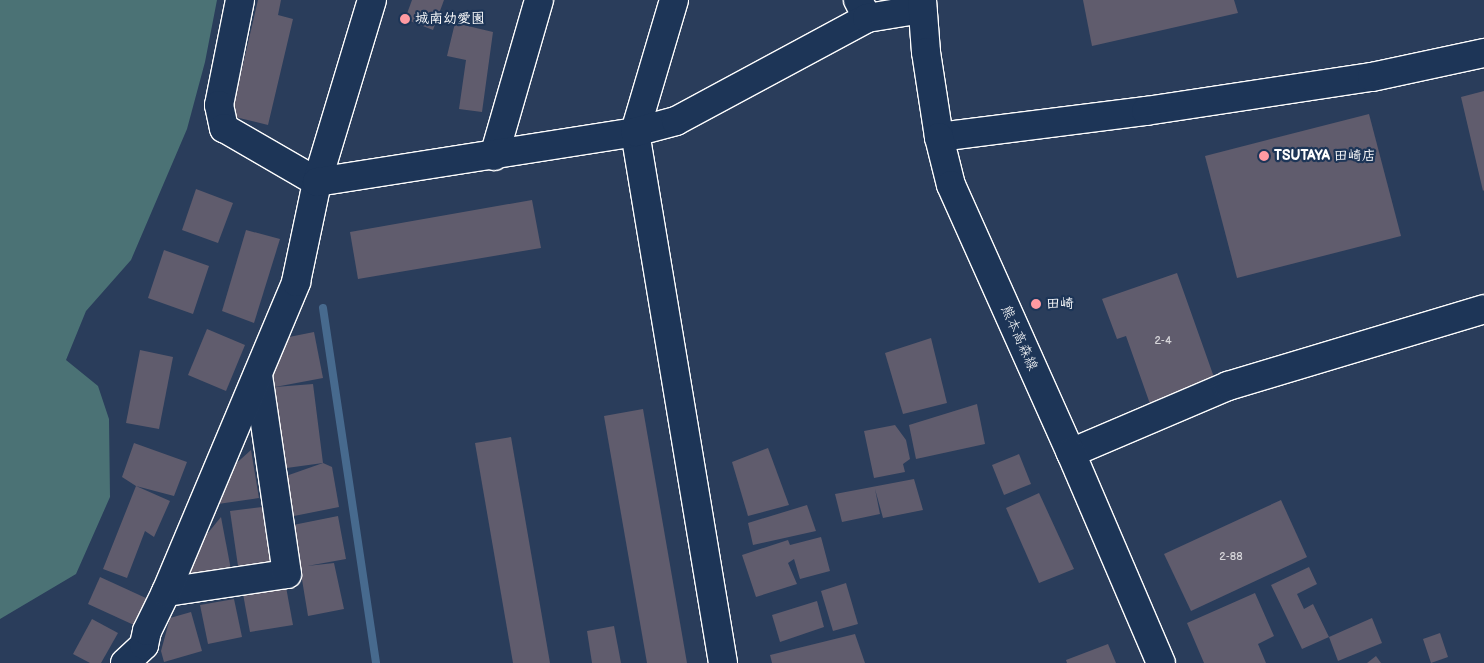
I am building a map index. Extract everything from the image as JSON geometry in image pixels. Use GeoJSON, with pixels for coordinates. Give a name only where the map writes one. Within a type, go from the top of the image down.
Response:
{"type":"FeatureCollection","features":[{"type":"Feature","properties":{"kind":"street"},"geometry":{"type":"LineString","coordinates":[[240,0],[220,105],[224,128],[317,182],[494,156],[635,132],[676,121],[862,9],[922,4]]}},
{"type":"Feature","properties":{"kind":"street"},"geometry":{"type":"LineString","coordinates":[[125,663],[144,645],[147,631],[166,592],[296,282],[317,182],[372,0]]}},
{"type":"Feature","properties":{"kind":"street"},"geometry":{"type":"LineString","coordinates":[[494,156],[539,0]]}},
{"type":"Feature","properties":{"kind":"street"},"geometry":{"type":"LineString","coordinates":[[674,0],[635,132],[723,663]]}},
{"type":"Feature","properties":{"kind":"street","name":"熊本高森線"},"geometry":{"type":"LineString","coordinates":[[922,4],[926,52],[938,137],[951,186],[1071,453],[1161,663]]}},
{"type":"Feature","properties":{"kind":"street"},"geometry":{"type":"LineString","coordinates":[[938,137],[1144,111],[1372,77],[1484,53]]}},
{"type":"Feature","properties":{"kind":"street"},"geometry":{"type":"LineString","coordinates":[[1071,453],[1228,386],[1484,309]]}},
{"type":"Feature","properties":{"kind":"street"},"geometry":{"type":"LineString","coordinates":[[166,592],[287,574],[258,374]]}},
{"type":"Feature","properties":{"kind":"green space"},"geometry":{"type":"Polygon","coordinates":[[[0,0],[217,0],[205,62],[187,129],[131,260],[86,311],[66,360],[98,386],[109,419],[110,497],[76,574],[0,619],[0,0]]]}},
{"type":"Feature","properties":{"kind":"building"},"geometry":{"type":"Polygon","coordinates":[[[258,0],[281,0],[278,15],[293,19],[268,125],[231,116],[258,0]]]}},
{"type":"Feature","properties":{"kind":"building"},"geometry":{"type":"Polygon","coordinates":[[[412,0],[444,0],[433,30],[405,19],[412,0]]]}},
{"type":"Feature","properties":{"kind":"building"},"geometry":{"type":"Polygon","coordinates":[[[1083,0],[1234,0],[1238,13],[1092,46],[1083,0]]]}},
{"type":"Feature","properties":{"kind":"building"},"geometry":{"type":"Polygon","coordinates":[[[455,23],[493,32],[482,112],[459,109],[466,60],[447,56],[455,23]]]}},
{"type":"Feature","properties":{"kind":"building"},"geometry":{"type":"Polygon","coordinates":[[[1484,91],[1484,190],[1483,191],[1461,97],[1484,91]]]}},
{"type":"Feature","properties":{"kind":"building"},"geometry":{"type":"Polygon","coordinates":[[[1369,114],[1401,236],[1237,278],[1205,156],[1369,114]]]}},
{"type":"Feature","properties":{"kind":"building"},"geometry":{"type":"Polygon","coordinates":[[[196,189],[233,203],[218,243],[182,230],[196,189]]]}},
{"type":"Feature","properties":{"kind":"building"},"geometry":{"type":"Polygon","coordinates":[[[532,200],[541,248],[358,279],[350,232],[532,200]]]}},
{"type":"Feature","properties":{"kind":"building"},"geometry":{"type":"Polygon","coordinates":[[[246,230],[280,239],[254,323],[222,311],[246,230]]]}},
{"type":"Feature","properties":{"kind":"building"},"geometry":{"type":"Polygon","coordinates":[[[164,250],[209,266],[193,314],[148,298],[164,250]]]}},
{"type":"Feature","properties":{"kind":"building"},"geometry":{"type":"Polygon","coordinates":[[[1177,273],[1215,380],[1150,404],[1126,336],[1117,339],[1102,299],[1177,273]]]}},
{"type":"Feature","properties":{"kind":"building"},"geometry":{"type":"Polygon","coordinates":[[[207,329],[245,345],[226,391],[188,375],[207,329]]]}},
{"type":"Feature","properties":{"kind":"building"},"geometry":{"type":"Polygon","coordinates":[[[314,332],[323,378],[275,387],[272,369],[289,337],[314,332]]]}},
{"type":"Feature","properties":{"kind":"building"},"geometry":{"type":"Polygon","coordinates":[[[931,338],[947,403],[903,414],[885,353],[931,338]]]}},
{"type":"Feature","properties":{"kind":"building"},"geometry":{"type":"Polygon","coordinates":[[[140,350],[173,357],[159,429],[126,423],[140,350]]]}},
{"type":"Feature","properties":{"kind":"building"},"geometry":{"type":"Polygon","coordinates":[[[313,384],[323,463],[272,470],[280,435],[275,387],[313,384]]]}},
{"type":"Feature","properties":{"kind":"building"},"geometry":{"type":"Polygon","coordinates":[[[977,404],[985,444],[916,459],[909,425],[977,404]]]}},
{"type":"Feature","properties":{"kind":"building"},"geometry":{"type":"Polygon","coordinates":[[[643,409],[687,663],[647,663],[604,416],[643,409]]]}},
{"type":"Feature","properties":{"kind":"building"},"geometry":{"type":"Polygon","coordinates":[[[895,425],[906,440],[910,459],[903,464],[905,472],[874,478],[864,431],[895,425]]]}},
{"type":"Feature","properties":{"kind":"building"},"geometry":{"type":"Polygon","coordinates":[[[511,437],[550,663],[513,663],[475,443],[511,437]]]}},
{"type":"Feature","properties":{"kind":"building"},"geometry":{"type":"Polygon","coordinates":[[[134,443],[187,462],[174,496],[136,486],[122,477],[134,443]]]}},
{"type":"Feature","properties":{"kind":"building"},"geometry":{"type":"Polygon","coordinates":[[[768,448],[789,505],[748,516],[732,462],[768,448]]]}},
{"type":"Feature","properties":{"kind":"building"},"geometry":{"type":"Polygon","coordinates":[[[251,450],[259,498],[218,504],[231,468],[251,450]]]}},
{"type":"Feature","properties":{"kind":"building"},"geometry":{"type":"Polygon","coordinates":[[[1019,454],[1031,484],[1004,495],[992,465],[1019,454]]]}},
{"type":"Feature","properties":{"kind":"building"},"geometry":{"type":"Polygon","coordinates":[[[323,463],[332,467],[339,507],[294,516],[286,476],[323,463]]]}},
{"type":"Feature","properties":{"kind":"building"},"geometry":{"type":"Polygon","coordinates":[[[914,479],[923,510],[883,518],[875,489],[880,514],[842,522],[835,494],[914,479]]]}},
{"type":"Feature","properties":{"kind":"building"},"geometry":{"type":"Polygon","coordinates":[[[136,486],[170,501],[154,537],[145,531],[127,578],[103,569],[136,486]]]}},
{"type":"Feature","properties":{"kind":"building"},"geometry":{"type":"Polygon","coordinates":[[[1039,493],[1074,569],[1039,583],[1006,508],[1039,493]]]}},
{"type":"Feature","properties":{"kind":"building"},"geometry":{"type":"Polygon","coordinates":[[[1281,500],[1307,557],[1191,611],[1164,554],[1281,500]]]}},
{"type":"Feature","properties":{"kind":"building"},"geometry":{"type":"Polygon","coordinates":[[[807,505],[816,531],[753,545],[748,523],[807,505]]]}},
{"type":"Feature","properties":{"kind":"building"},"geometry":{"type":"Polygon","coordinates":[[[262,507],[270,562],[238,566],[230,511],[262,507]]]}},
{"type":"Feature","properties":{"kind":"building"},"geometry":{"type":"Polygon","coordinates":[[[338,516],[346,559],[307,566],[334,563],[344,609],[308,616],[293,525],[338,516]]]}},
{"type":"Feature","properties":{"kind":"building"},"geometry":{"type":"Polygon","coordinates":[[[221,517],[231,570],[186,578],[198,545],[221,517]]]}},
{"type":"Feature","properties":{"kind":"building"},"geometry":{"type":"Polygon","coordinates":[[[821,537],[830,571],[800,579],[794,559],[788,563],[797,584],[756,597],[742,555],[788,540],[790,545],[821,537]]]}},
{"type":"Feature","properties":{"kind":"building"},"geometry":{"type":"Polygon","coordinates":[[[1309,567],[1317,584],[1297,594],[1304,609],[1313,604],[1329,637],[1302,649],[1271,585],[1309,567]]]}},
{"type":"Feature","properties":{"kind":"building"},"geometry":{"type":"Polygon","coordinates":[[[100,577],[159,604],[147,631],[88,604],[100,577]]]}},
{"type":"Feature","properties":{"kind":"building"},"geometry":{"type":"Polygon","coordinates":[[[846,583],[858,624],[833,631],[821,591],[846,583]]]}},
{"type":"Feature","properties":{"kind":"building"},"geometry":{"type":"Polygon","coordinates":[[[286,587],[293,625],[250,632],[243,594],[286,587]]]}},
{"type":"Feature","properties":{"kind":"building"},"geometry":{"type":"Polygon","coordinates":[[[1255,593],[1274,636],[1258,644],[1266,663],[1204,663],[1187,623],[1255,593]]]}},
{"type":"Feature","properties":{"kind":"building"},"geometry":{"type":"Polygon","coordinates":[[[234,599],[242,637],[208,644],[200,605],[234,599]]]}},
{"type":"Feature","properties":{"kind":"building"},"geometry":{"type":"Polygon","coordinates":[[[817,601],[824,627],[780,642],[772,615],[817,601]]]}},
{"type":"Feature","properties":{"kind":"building"},"geometry":{"type":"Polygon","coordinates":[[[191,612],[202,651],[164,662],[161,651],[170,618],[191,612]]]}},
{"type":"Feature","properties":{"kind":"building"},"geometry":{"type":"Polygon","coordinates":[[[1372,618],[1382,643],[1338,661],[1329,637],[1372,618]]]}},
{"type":"Feature","properties":{"kind":"building"},"geometry":{"type":"Polygon","coordinates":[[[92,619],[118,633],[101,663],[90,663],[73,654],[92,619]]]}},
{"type":"Feature","properties":{"kind":"building"},"geometry":{"type":"Polygon","coordinates":[[[614,626],[621,663],[592,663],[587,631],[614,626]]]}},
{"type":"Feature","properties":{"kind":"building"},"geometry":{"type":"Polygon","coordinates":[[[1440,633],[1448,657],[1431,663],[1423,639],[1440,633]]]}},
{"type":"Feature","properties":{"kind":"building"},"geometry":{"type":"Polygon","coordinates":[[[855,634],[865,663],[772,663],[770,655],[855,634]]]}},
{"type":"Feature","properties":{"kind":"building"},"geometry":{"type":"Polygon","coordinates":[[[1108,644],[1116,663],[1067,663],[1066,660],[1108,644]]]}},
{"type":"Feature","properties":{"kind":"building"},"geometry":{"type":"Polygon","coordinates":[[[1376,656],[1381,663],[1367,663],[1376,656]]]}},
{"type":"Feature","properties":{"kind":"waterway"},"geometry":{"type":"LineString","coordinates":[[323,308],[376,663]]}},
{"type":"Feature","properties":{"kind":"place","name":"城南幼愛園"},"geometry":{"type":"Point","coordinates":[405,19]}},
{"type":"Feature","properties":{"kind":"place","name":"TSUTAYA 田崎店"},"geometry":{"type":"Point","coordinates":[1264,156]}},
{"type":"Feature","properties":{"kind":"place","name":"田崎"},"geometry":{"type":"Point","coordinates":[1036,304]}}]}
